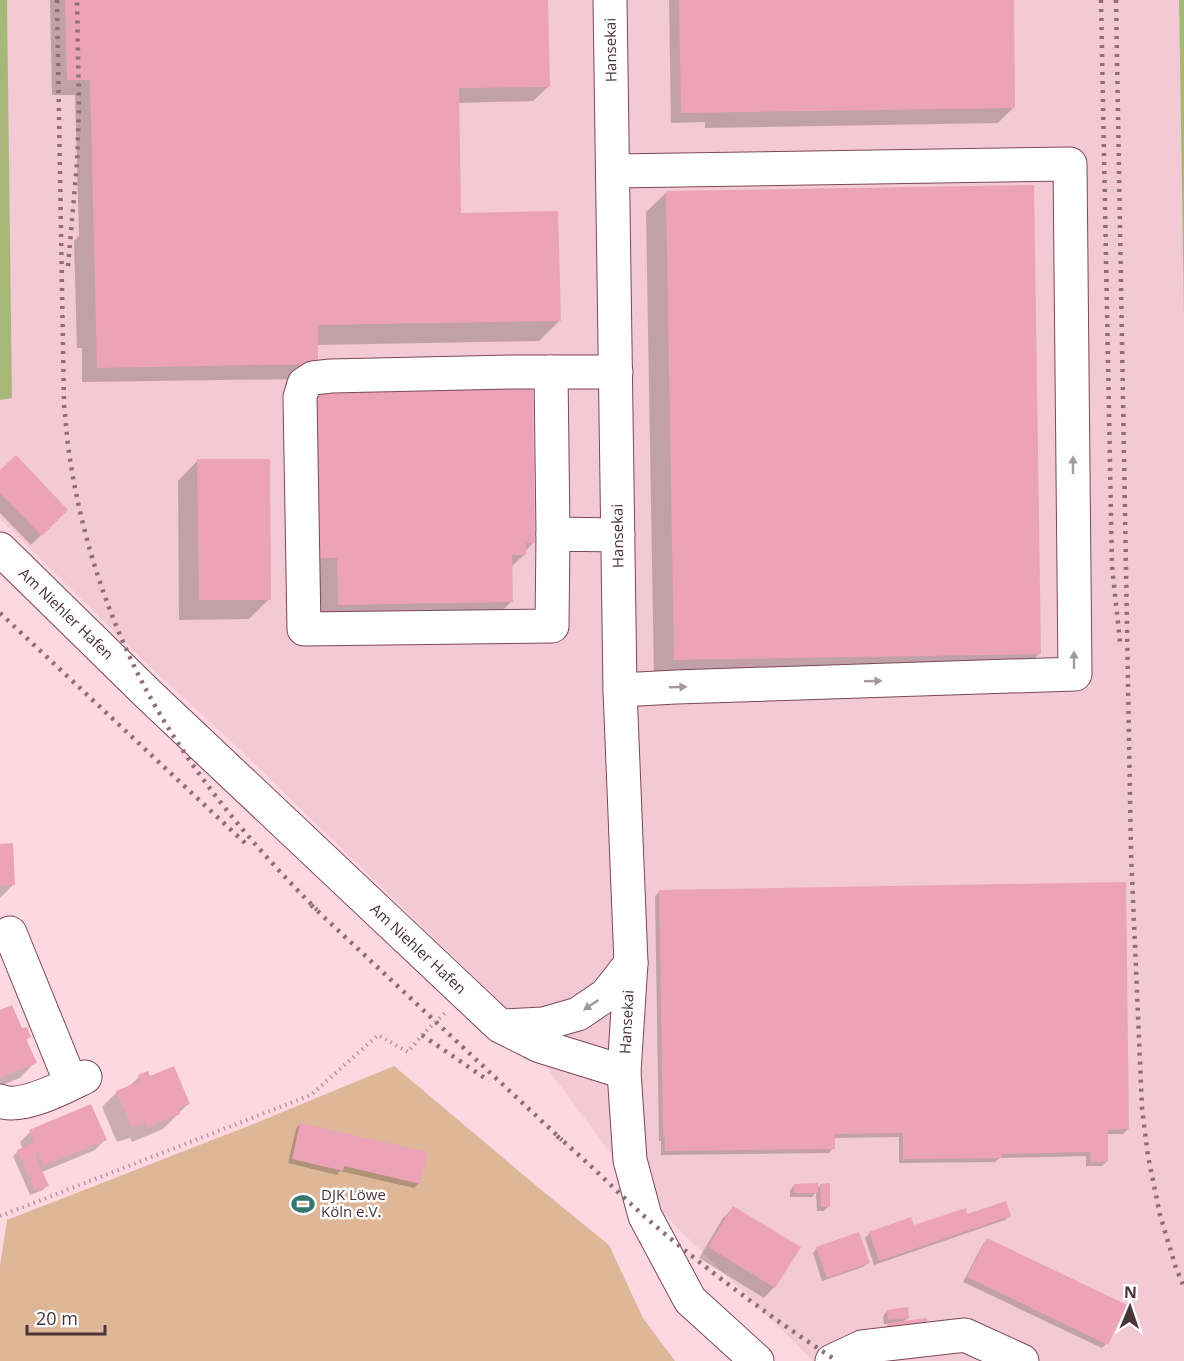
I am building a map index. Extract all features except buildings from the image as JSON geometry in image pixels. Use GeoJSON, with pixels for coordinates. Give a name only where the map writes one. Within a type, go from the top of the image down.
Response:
{"type":"FeatureCollection","features":[{"type":"Feature","properties":{"kind":"street","name":"Hansekai"},"geometry":{"type":"LineString","coordinates":[[610,0],[620,690],[631,963],[624,1072]]}},
{"type":"Feature","properties":{"kind":"street"},"geometry":{"type":"LineString","coordinates":[[613,171],[1070,164],[1075,674],[620,690]]}},
{"type":"Feature","properties":{"kind":"street"},"geometry":{"type":"LineString","coordinates":[[551,372],[552,626],[304,629],[300,397],[304,384],[313,378],[331,376],[551,372],[616,372]]}},
{"type":"Feature","properties":{"kind":"street"},"geometry":{"type":"LineString","coordinates":[[553,534],[618,535]]}},
{"type":"Feature","properties":{"kind":"street","name":"Am Niehler Hafen"},"geometry":{"type":"LineString","coordinates":[[0,549],[149,695],[500,1026],[540,1046],[624,1072]]}},
{"type":"Feature","properties":{"kind":"street"},"geometry":{"type":"LineString","coordinates":[[0,1101],[15,1104],[26,1102],[78,1080],[10,933]]}},
{"type":"Feature","properties":{"kind":"street"},"geometry":{"type":"LineString","coordinates":[[500,1026],[543,1024],[578,1014],[606,995],[631,963]]}},
{"type":"Feature","properties":{"kind":"street"},"geometry":{"type":"LineString","coordinates":[[624,1072],[630,1160],[645,1216],[690,1300],[757,1361]]}},
{"type":"Feature","properties":{"kind":"street"},"geometry":{"type":"LineString","coordinates":[[832,1361],[862,1347],[965,1335],[1022,1361]]}},
{"type":"Feature","properties":{"kind":"path"},"geometry":{"type":"LineString","coordinates":[[0,1216],[311,1095],[378,1035],[408,1052],[464,993]]}},
{"type":"Feature","properties":{"kind":"shaded area"},"geometry":{"type":"Polygon","coordinates":[[[0,0],[7,0],[12,398],[0,400],[0,0]]]}},
{"type":"Feature","properties":{"kind":"shaded area"},"geometry":{"type":"Polygon","coordinates":[[[7,0],[1179,0],[1184,317],[1184,1361],[813,1361],[636,1187],[490,992],[236,746],[147,664],[0,519],[0,400],[12,397],[7,0]]]}},
{"type":"Feature","properties":{"kind":"shaded area"},"geometry":{"type":"Polygon","coordinates":[[[1179,0],[1184,0],[1184,317],[1179,0]]]}},
{"type":"Feature","properties":{"kind":"shaded area","name":"DJK Löwe Köln e.V."},"geometry":{"type":"Polygon","coordinates":[[[394,1066],[609,1245],[643,1318],[675,1361],[0,1361],[0,1266],[7,1220],[256,1123],[394,1066]]]}},
{"type":"Feature","properties":{"kind":"railway"},"geometry":{"type":"LineString","coordinates":[[57,0],[64,404],[75,489],[90,550],[122,639],[166,725],[205,781],[247,835],[317,910]]}},
{"type":"Feature","properties":{"kind":"railway"},"geometry":{"type":"LineString","coordinates":[[68,266],[79,109],[77,0]]}},
{"type":"Feature","properties":{"kind":"railway"},"geometry":{"type":"LineString","coordinates":[[1101,0],[1112,566],[1120,642]]}},
{"type":"Feature","properties":{"kind":"railway"},"geometry":{"type":"LineString","coordinates":[[1116,0],[1131,853],[1142,1108],[1148,1156],[1160,1215],[1184,1287]]}},
{"type":"Feature","properties":{"kind":"railway"},"geometry":{"type":"LineString","coordinates":[[0,613],[245,843]]}},
{"type":"Feature","properties":{"kind":"railway"},"geometry":{"type":"LineString","coordinates":[[311,905],[562,1140]]}},
{"type":"Feature","properties":{"kind":"railway"},"geometry":{"type":"LineString","coordinates":[[422,1035],[489,1081]]}},
{"type":"Feature","properties":{"kind":"railway"},"geometry":{"type":"LineString","coordinates":[[557,1136],[690,1255],[763,1310],[837,1361]]}},
{"type":"Feature","properties":{"kind":"place","name":"DJK Löwe Köln e.V."},"geometry":{"type":"Point","coordinates":[303,1204]}}]}
